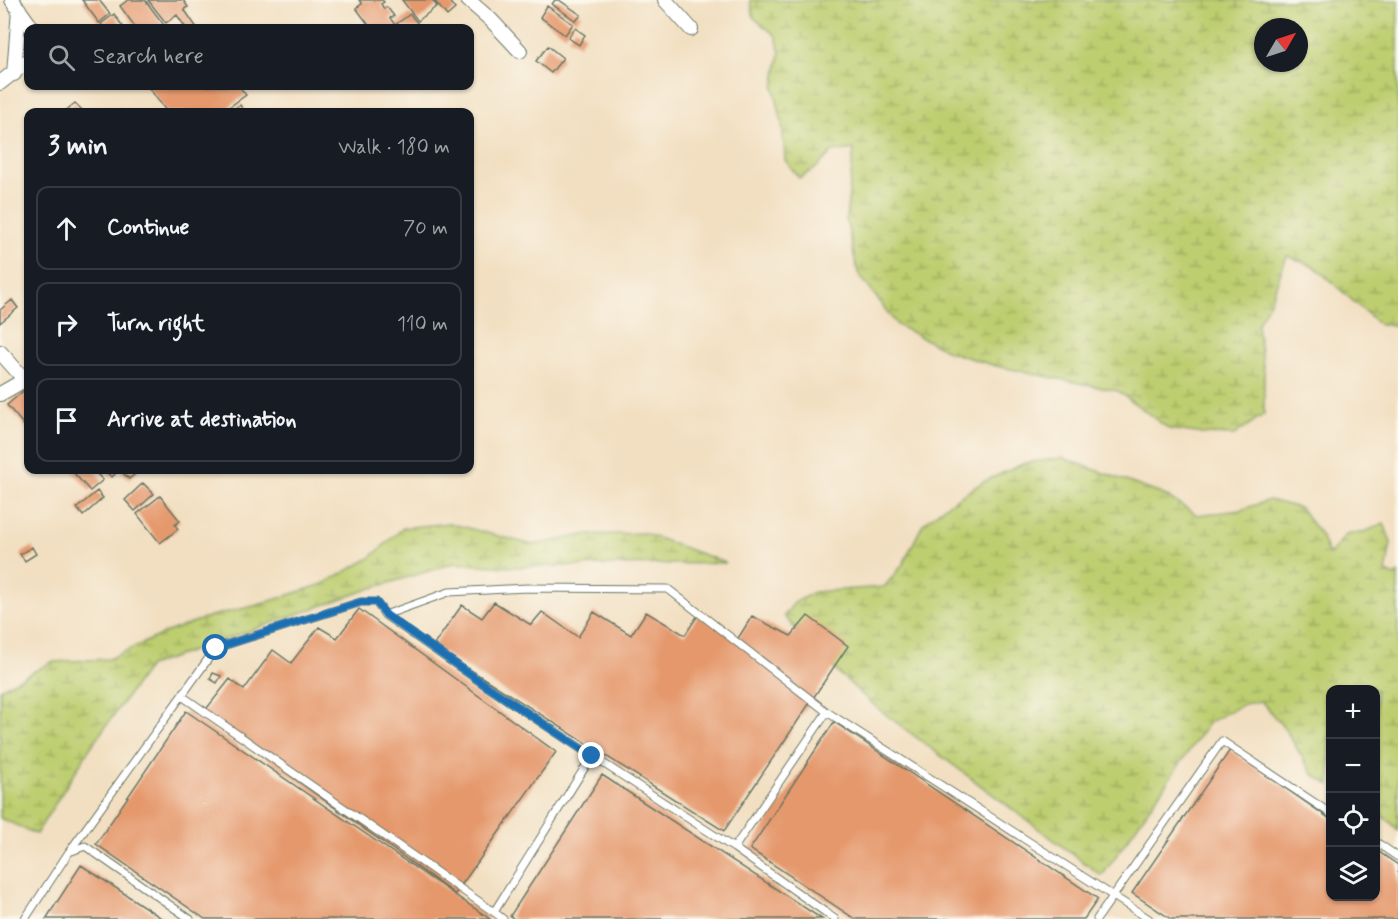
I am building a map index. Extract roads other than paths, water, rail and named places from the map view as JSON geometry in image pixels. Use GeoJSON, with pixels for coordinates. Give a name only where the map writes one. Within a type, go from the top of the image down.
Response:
{"type":"FeatureCollection","features":[{"type":"Feature","properties":{"kind":"street"},"geometry":{"type":"LineString","coordinates":[[468,0],[520,51]]}},
{"type":"Feature","properties":{"kind":"street"},"geometry":{"type":"LineString","coordinates":[[665,0],[691,29]]}},
{"type":"Feature","properties":{"kind":"street"},"geometry":{"type":"LineString","coordinates":[[16,5],[29,24]]}},
{"type":"Feature","properties":{"kind":"street"},"geometry":{"type":"LineString","coordinates":[[14,74],[16,5]]}},
{"type":"Feature","properties":{"kind":"street"},"geometry":{"type":"LineString","coordinates":[[0,83],[24,65]]}},
{"type":"Feature","properties":{"kind":"street"},"geometry":{"type":"LineString","coordinates":[[0,352],[24,376]]}},
{"type":"Feature","properties":{"kind":"street"},"geometry":{"type":"LineString","coordinates":[[0,394],[24,381]]}},
{"type":"Feature","properties":{"kind":"lane"},"geometry":{"type":"LineString","coordinates":[[386,615],[449,592],[528,588],[668,589],[827,712],[1149,919]]}},
{"type":"Feature","properties":{"kind":"lane"},"geometry":{"type":"LineString","coordinates":[[26,919],[69,852],[216,648],[361,602],[376,602],[386,615],[488,687],[734,848],[835,919]]}},
{"type":"Feature","properties":{"kind":"lane"},"geometry":{"type":"LineString","coordinates":[[182,696],[503,919]]}},
{"type":"Feature","properties":{"kind":"lane"},"geometry":{"type":"LineString","coordinates":[[734,848],[827,712]]}},
{"type":"Feature","properties":{"kind":"lane"},"geometry":{"type":"LineString","coordinates":[[1097,919],[1221,741],[1326,810]]}},
{"type":"Feature","properties":{"kind":"lane"},"geometry":{"type":"LineString","coordinates":[[494,912],[592,756]]}},
{"type":"Feature","properties":{"kind":"lane"},"geometry":{"type":"LineString","coordinates":[[1380,845],[1398,857]]}},
{"type":"Feature","properties":{"kind":"lane"},"geometry":{"type":"LineString","coordinates":[[69,852],[85,846],[190,919]]}}]}
